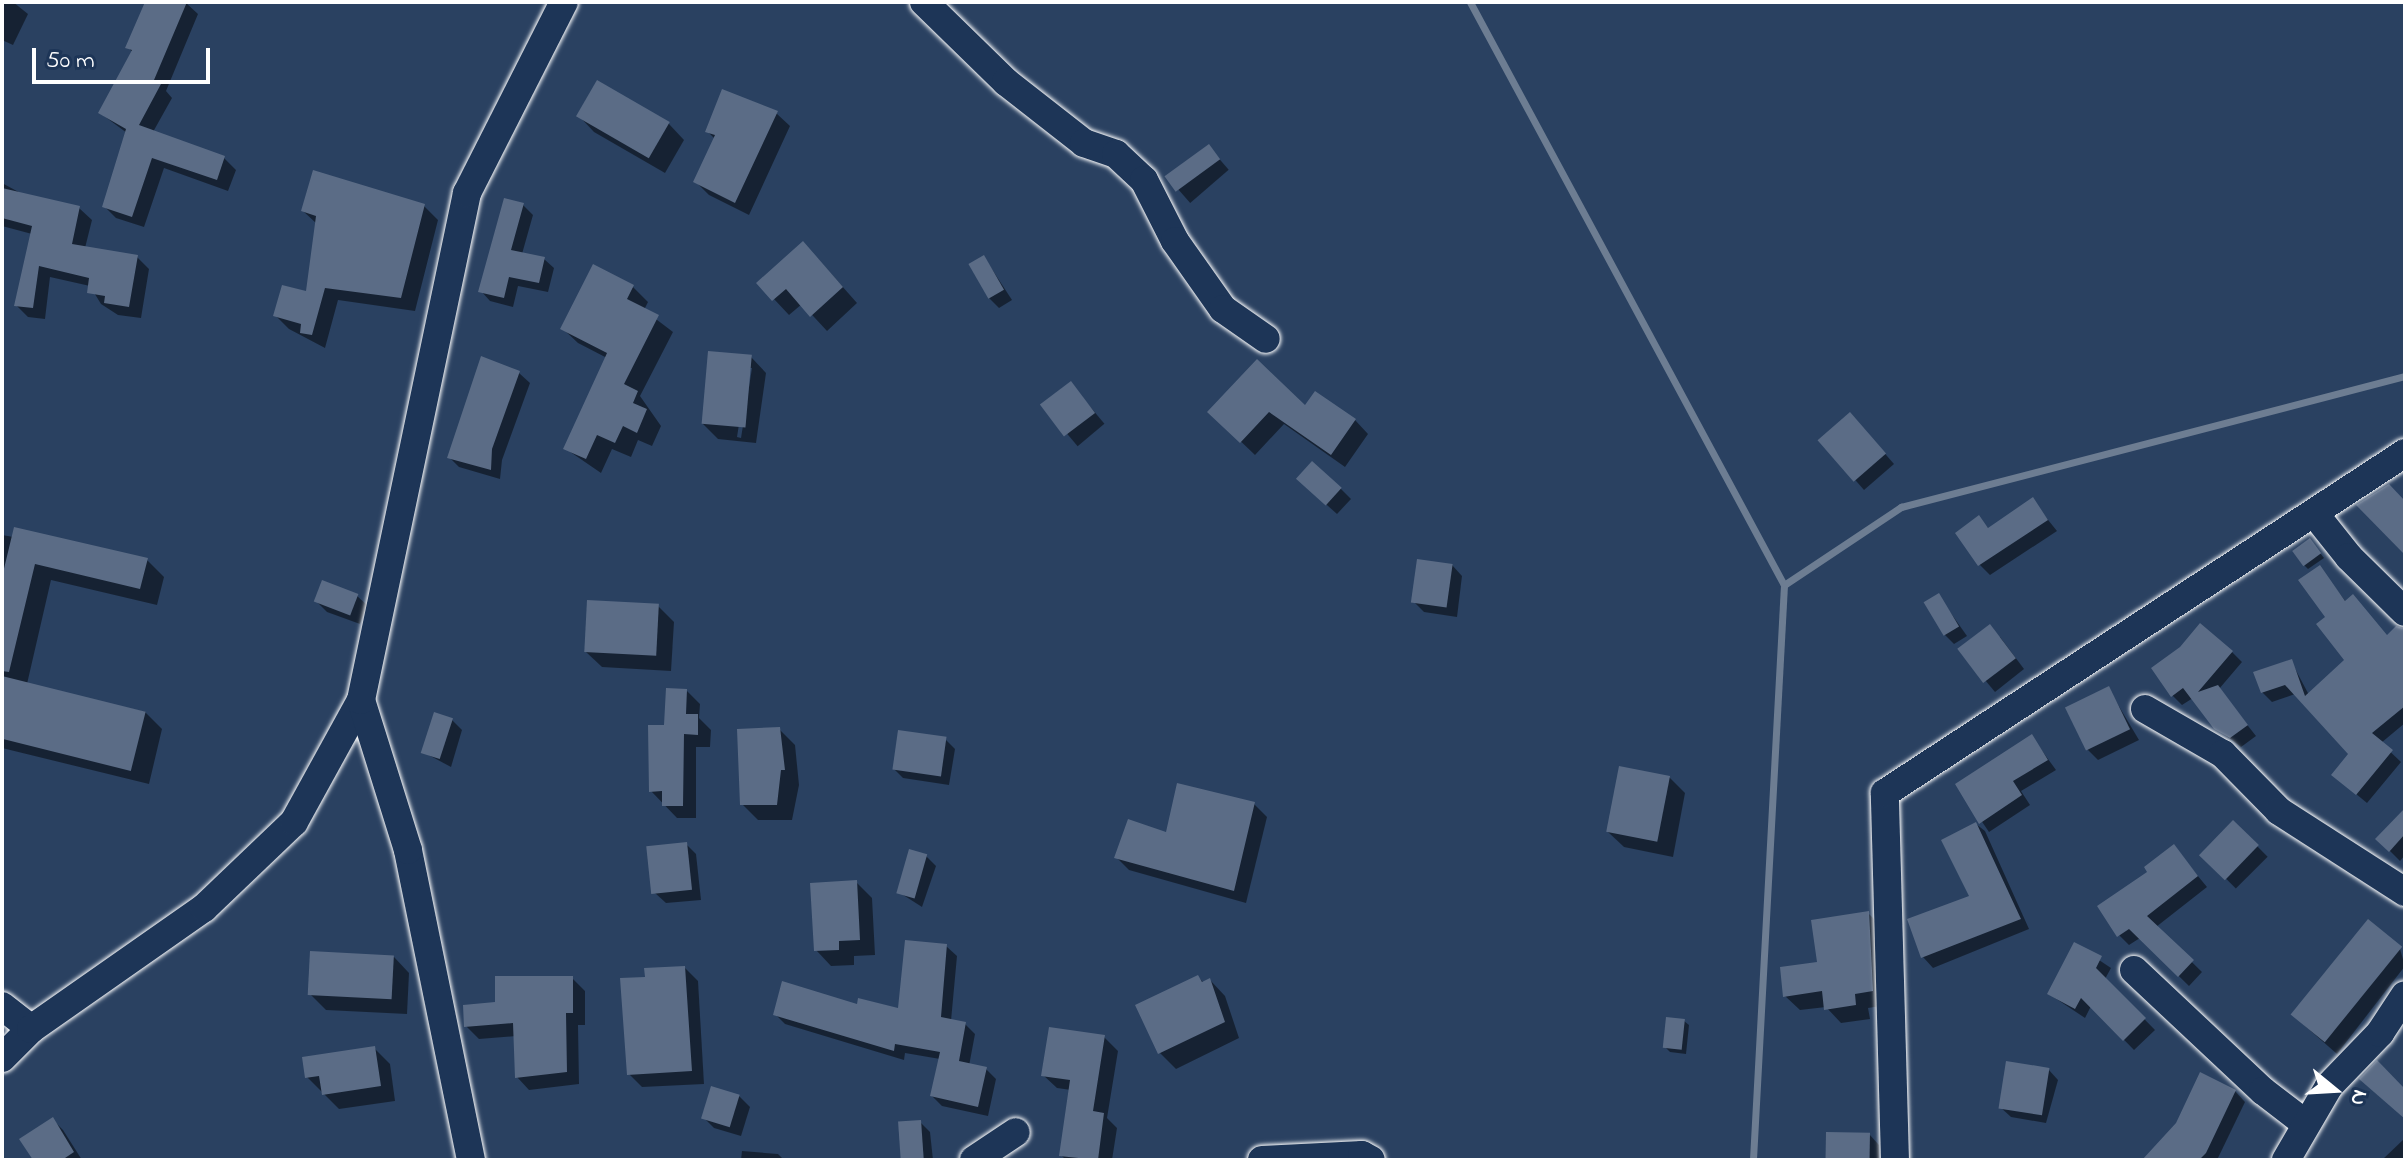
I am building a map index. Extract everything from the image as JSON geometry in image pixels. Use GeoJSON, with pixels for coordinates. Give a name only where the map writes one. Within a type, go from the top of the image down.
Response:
{"type":"FeatureCollection","features":[{"type":"Feature","properties":{"kind":"street"},"geometry":{"type":"LineString","coordinates":[[2,1058],[31,1029],[204,908],[294,822],[361,700],[467,193],[564,2]]}},
{"type":"Feature","properties":{"kind":"street"},"geometry":{"type":"LineString","coordinates":[[924,2],[1006,82],[1084,143],[1116,154],[1144,180],[1175,241],[1223,309],[1266,339]]}},
{"type":"Feature","properties":{"kind":"street"},"geometry":{"type":"LineString","coordinates":[[1895,1160],[1885,793],[2405,453]]}},
{"type":"Feature","properties":{"kind":"street"},"geometry":{"type":"LineString","coordinates":[[2314,513],[2349,557],[2405,612]]}},
{"type":"Feature","properties":{"kind":"street"},"geometry":{"type":"LineString","coordinates":[[361,700],[408,850],[471,1160]]}},
{"type":"Feature","properties":{"kind":"street"},"geometry":{"type":"LineString","coordinates":[[2145,709],[2223,754],[2279,811],[2405,892]]}},
{"type":"Feature","properties":{"kind":"street"},"geometry":{"type":"LineString","coordinates":[[2134,970],[2263,1091],[2306,1124]]}},
{"type":"Feature","properties":{"kind":"street"},"geometry":{"type":"LineString","coordinates":[[2286,1160],[2329,1086],[2380,1033],[2405,995]]}},
{"type":"Feature","properties":{"kind":"street"},"geometry":{"type":"LineString","coordinates":[[2,1006],[31,1029]]}},
{"type":"Feature","properties":{"kind":"street"},"geometry":{"type":"LineString","coordinates":[[974,1160],[1016,1132]]}},
{"type":"Feature","properties":{"kind":"street"},"geometry":{"type":"LineString","coordinates":[[1262,1160],[1362,1155],[1371,1160]]}},
{"type":"Feature","properties":{"kind":"building"},"geometry":{"type":"Polygon","coordinates":[[[145,2],[187,2],[154,80],[161,84],[139,125],[225,156],[217,180],[152,158],[132,217],[102,207],[126,129],[98,113],[132,50],[125,48],[145,2]]]}},
{"type":"Feature","properties":{"kind":"building"},"geometry":{"type":"Polygon","coordinates":[[[597,80],[670,122],[649,158],[576,116],[597,80]]]}},
{"type":"Feature","properties":{"kind":"building"},"geometry":{"type":"Polygon","coordinates":[[[722,89],[778,111],[735,203],[693,182],[715,135],[705,132],[722,89]]]}},
{"type":"Feature","properties":{"kind":"building"},"geometry":{"type":"Polygon","coordinates":[[[1209,144],[1220,159],[1176,192],[1165,176],[1209,144]]]}},
{"type":"Feature","properties":{"kind":"building"},"geometry":{"type":"Polygon","coordinates":[[[313,170],[425,204],[401,298],[325,288],[312,335],[300,333],[301,324],[273,316],[282,285],[306,291],[316,216],[301,211],[313,170]]]}},
{"type":"Feature","properties":{"kind":"building"},"geometry":{"type":"Polygon","coordinates":[[[2,188],[80,206],[72,244],[138,255],[129,307],[104,303],[105,296],[87,293],[89,278],[39,266],[33,308],[14,306],[32,226],[2,218],[2,188]]]}},
{"type":"Feature","properties":{"kind":"building"},"geometry":{"type":"Polygon","coordinates":[[[504,198],[524,203],[511,250],[545,257],[539,283],[509,277],[504,298],[478,292],[504,198]]]}},
{"type":"Feature","properties":{"kind":"building"},"geometry":{"type":"Polygon","coordinates":[[[803,241],[843,287],[810,317],[786,289],[772,301],[756,283],[803,241]]]}},
{"type":"Feature","properties":{"kind":"building"},"geometry":{"type":"Polygon","coordinates":[[[984,255],[1004,290],[988,299],[968,264],[984,255]]]}},
{"type":"Feature","properties":{"kind":"building"},"geometry":{"type":"Polygon","coordinates":[[[593,264],[634,285],[627,299],[659,315],[624,384],[638,391],[633,403],[647,409],[637,433],[623,426],[615,443],[597,435],[586,459],[563,449],[607,353],[560,329],[593,264]]]}},
{"type":"Feature","properties":{"kind":"building"},"geometry":{"type":"Polygon","coordinates":[[[708,351],[752,355],[745,428],[702,424],[708,351]]]}},
{"type":"Feature","properties":{"kind":"building"},"geometry":{"type":"Polygon","coordinates":[[[481,356],[520,371],[492,449],[491,470],[447,458],[481,356]]]}},
{"type":"Feature","properties":{"kind":"building"},"geometry":{"type":"Polygon","coordinates":[[[1257,359],[1305,405],[1315,391],[1356,419],[1331,455],[1269,412],[1240,443],[1207,412],[1257,359]]]}},
{"type":"Feature","properties":{"kind":"building"},"geometry":{"type":"Polygon","coordinates":[[[1071,381],[1095,413],[1064,436],[1040,404],[1071,381]]]}},
{"type":"Feature","properties":{"kind":"building"},"geometry":{"type":"Polygon","coordinates":[[[1850,412],[1886,454],[1854,482],[1818,440],[1850,412]]]}},
{"type":"Feature","properties":{"kind":"building"},"geometry":{"type":"Polygon","coordinates":[[[1312,461],[1342,488],[1326,506],[1296,479],[1312,461]]]}},
{"type":"Feature","properties":{"kind":"building"},"geometry":{"type":"Polygon","coordinates":[[[2389,484],[2405,501],[2405,555],[2356,505],[2389,484]]]}},
{"type":"Feature","properties":{"kind":"building"},"geometry":{"type":"Polygon","coordinates":[[[2033,497],[2048,520],[1978,566],[1955,533],[1979,515],[1988,528],[2033,497]]]}},
{"type":"Feature","properties":{"kind":"building"},"geometry":{"type":"Polygon","coordinates":[[[14,527],[148,558],[140,589],[35,564],[9,672],[2,671],[2,577],[14,527]]]}},
{"type":"Feature","properties":{"kind":"building"},"geometry":{"type":"Polygon","coordinates":[[[2310,538],[2321,553],[2303,566],[2292,551],[2310,538]]]}},
{"type":"Feature","properties":{"kind":"building"},"geometry":{"type":"Polygon","coordinates":[[[1417,559],[1453,564],[1447,608],[1411,603],[1417,559]]]}},
{"type":"Feature","properties":{"kind":"building"},"geometry":{"type":"Polygon","coordinates":[[[2320,565],[2345,601],[2353,594],[2387,635],[2396,626],[2405,629],[2405,706],[2372,733],[2393,750],[2356,795],[2331,775],[2348,754],[2285,685],[2261,693],[2253,672],[2292,659],[2305,696],[2344,660],[2316,624],[2325,617],[2298,580],[2320,565]]]}},
{"type":"Feature","properties":{"kind":"building"},"geometry":{"type":"Polygon","coordinates":[[[322,580],[358,594],[350,615],[314,601],[322,580]]]}},
{"type":"Feature","properties":{"kind":"building"},"geometry":{"type":"Polygon","coordinates":[[[1939,593],[1959,626],[1944,636],[1924,602],[1939,593]]]}},
{"type":"Feature","properties":{"kind":"building"},"geometry":{"type":"Polygon","coordinates":[[[587,600],[659,604],[656,656],[584,652],[587,600]]]}},
{"type":"Feature","properties":{"kind":"building"},"geometry":{"type":"Polygon","coordinates":[[[2200,623],[2233,651],[2198,692],[2218,685],[2248,725],[2230,738],[2214,729],[2183,688],[2171,697],[2151,668],[2180,647],[2200,623]]]}},
{"type":"Feature","properties":{"kind":"building"},"geometry":{"type":"Polygon","coordinates":[[[1990,624],[2016,658],[1983,683],[1957,649],[1990,624]]]}},
{"type":"Feature","properties":{"kind":"building"},"geometry":{"type":"Polygon","coordinates":[[[2,676],[146,712],[131,771],[2,739],[2,676]]]}},
{"type":"Feature","properties":{"kind":"building"},"geometry":{"type":"Polygon","coordinates":[[[2109,686],[2130,729],[2086,751],[2065,707],[2109,686]]]}},
{"type":"Feature","properties":{"kind":"building"},"geometry":{"type":"Polygon","coordinates":[[[666,688],[687,689],[686,714],[698,714],[698,735],[684,734],[683,806],[662,806],[662,791],[649,792],[648,725],[664,725],[666,688]]]}},
{"type":"Feature","properties":{"kind":"building"},"geometry":{"type":"Polygon","coordinates":[[[434,712],[453,718],[440,759],[421,753],[434,712]]]}},
{"type":"Feature","properties":{"kind":"building"},"geometry":{"type":"Polygon","coordinates":[[[780,727],[785,770],[781,770],[777,805],[740,805],[737,729],[780,727]]]}},
{"type":"Feature","properties":{"kind":"building"},"geometry":{"type":"Polygon","coordinates":[[[898,730],[947,737],[941,776],[892,770],[898,730]]]}},
{"type":"Feature","properties":{"kind":"building"},"geometry":{"type":"Polygon","coordinates":[[[2032,734],[2048,760],[2013,781],[2022,795],[1979,824],[1955,784],[2032,734]]]}},
{"type":"Feature","properties":{"kind":"building"},"geometry":{"type":"Polygon","coordinates":[[[1619,766],[1670,776],[1657,842],[1606,832],[1619,766]]]}},
{"type":"Feature","properties":{"kind":"building"},"geometry":{"type":"Polygon","coordinates":[[[1177,783],[1255,802],[1234,891],[1114,858],[1128,819],[1166,832],[1177,783]]]}},
{"type":"Feature","properties":{"kind":"building"},"geometry":{"type":"Polygon","coordinates":[[[2405,808],[2405,834],[2389,852],[2375,839],[2405,808]]]}},
{"type":"Feature","properties":{"kind":"building"},"geometry":{"type":"Polygon","coordinates":[[[2233,820],[2259,845],[2225,880],[2199,855],[2233,820]]]}},
{"type":"Feature","properties":{"kind":"building"},"geometry":{"type":"Polygon","coordinates":[[[1976,822],[2021,919],[1921,958],[1907,919],[1969,896],[1941,840],[1976,822]]]}},
{"type":"Feature","properties":{"kind":"building"},"geometry":{"type":"Polygon","coordinates":[[[687,842],[692,890],[651,894],[646,846],[687,842]]]}},
{"type":"Feature","properties":{"kind":"building"},"geometry":{"type":"Polygon","coordinates":[[[2174,844],[2198,876],[2147,916],[2194,960],[2178,977],[2129,929],[2117,937],[2097,906],[2147,872],[2144,867],[2174,844]]]}},
{"type":"Feature","properties":{"kind":"building"},"geometry":{"type":"Polygon","coordinates":[[[909,849],[927,854],[915,898],[896,893],[909,849]]]}},
{"type":"Feature","properties":{"kind":"building"},"geometry":{"type":"Polygon","coordinates":[[[857,880],[860,940],[839,941],[839,950],[814,951],[810,883],[857,880]]]}},
{"type":"Feature","properties":{"kind":"building"},"geometry":{"type":"Polygon","coordinates":[[[1869,911],[1873,991],[1855,994],[1856,1005],[1824,1010],[1822,991],[1783,997],[1780,967],[1817,962],[1811,920],[1869,911]]]}},
{"type":"Feature","properties":{"kind":"building"},"geometry":{"type":"Polygon","coordinates":[[[2368,919],[2402,947],[2325,1042],[2291,1015],[2368,919]]]}},
{"type":"Feature","properties":{"kind":"building"},"geometry":{"type":"Polygon","coordinates":[[[905,940],[947,944],[941,1017],[966,1022],[959,1061],[987,1067],[978,1107],[930,1096],[940,1052],[895,1044],[894,1051],[773,1015],[782,981],[857,1004],[858,998],[898,1008],[905,940]]]}},
{"type":"Feature","properties":{"kind":"building"},"geometry":{"type":"Polygon","coordinates":[[[2074,942],[2102,956],[2096,968],[2146,1018],[2123,1041],[2081,998],[2075,1009],[2047,994],[2074,942]]]}},
{"type":"Feature","properties":{"kind":"building"},"geometry":{"type":"Polygon","coordinates":[[[310,951],[394,955],[392,999],[308,995],[310,951]]]}},
{"type":"Feature","properties":{"kind":"building"},"geometry":{"type":"Polygon","coordinates":[[[685,966],[692,1071],[627,1075],[620,978],[645,977],[644,968],[685,966]]]}},
{"type":"Feature","properties":{"kind":"building"},"geometry":{"type":"Polygon","coordinates":[[[1198,975],[1202,982],[1210,978],[1225,1022],[1158,1054],[1135,1005],[1198,975]]]}},
{"type":"Feature","properties":{"kind":"building"},"geometry":{"type":"Polygon","coordinates":[[[495,976],[573,976],[573,1013],[566,1013],[567,1072],[515,1078],[513,1023],[464,1027],[463,1005],[495,1002],[495,976]]]}},
{"type":"Feature","properties":{"kind":"building"},"geometry":{"type":"Polygon","coordinates":[[[1666,1017],[1685,1019],[1682,1050],[1663,1048],[1666,1017]]]}},
{"type":"Feature","properties":{"kind":"building"},"geometry":{"type":"Polygon","coordinates":[[[1049,1027],[1105,1035],[1093,1111],[1104,1113],[1098,1160],[1059,1156],[1070,1080],[1041,1076],[1049,1027]]]}},
{"type":"Feature","properties":{"kind":"building"},"geometry":{"type":"Polygon","coordinates":[[[375,1046],[381,1086],[322,1095],[319,1076],[305,1078],[302,1057],[375,1046]]]}},
{"type":"Feature","properties":{"kind":"building"},"geometry":{"type":"Polygon","coordinates":[[[2377,1060],[2405,1089],[2405,1119],[2359,1079],[2377,1060]]]}},
{"type":"Feature","properties":{"kind":"building"},"geometry":{"type":"Polygon","coordinates":[[[2006,1061],[2049,1068],[2042,1115],[1998,1108],[2006,1061]]]}},
{"type":"Feature","properties":{"kind":"building"},"geometry":{"type":"Polygon","coordinates":[[[2200,1072],[2236,1090],[2206,1153],[2199,1160],[2142,1160],[2176,1123],[2200,1072]]]}},
{"type":"Feature","properties":{"kind":"building"},"geometry":{"type":"Polygon","coordinates":[[[711,1086],[740,1095],[730,1127],[701,1119],[711,1086]]]}},
{"type":"Feature","properties":{"kind":"building"},"geometry":{"type":"Polygon","coordinates":[[[53,1117],[74,1152],[62,1160],[33,1160],[19,1139],[53,1117]]]}},
{"type":"Feature","properties":{"kind":"building"},"geometry":{"type":"Polygon","coordinates":[[[921,1120],[924,1160],[901,1160],[898,1122],[921,1120]]]}},
{"type":"Feature","properties":{"kind":"building"},"geometry":{"type":"Polygon","coordinates":[[[1826,1132],[1870,1133],[1870,1160],[1826,1160],[1826,1132]]]}},
{"type":"Feature","properties":{"kind":"waterway"},"geometry":{"type":"LineString","coordinates":[[1470,2],[1784,585],[1753,1160]]}},
{"type":"Feature","properties":{"kind":"waterway"},"geometry":{"type":"LineString","coordinates":[[1784,585],[1901,507],[2405,376]]}}]}
